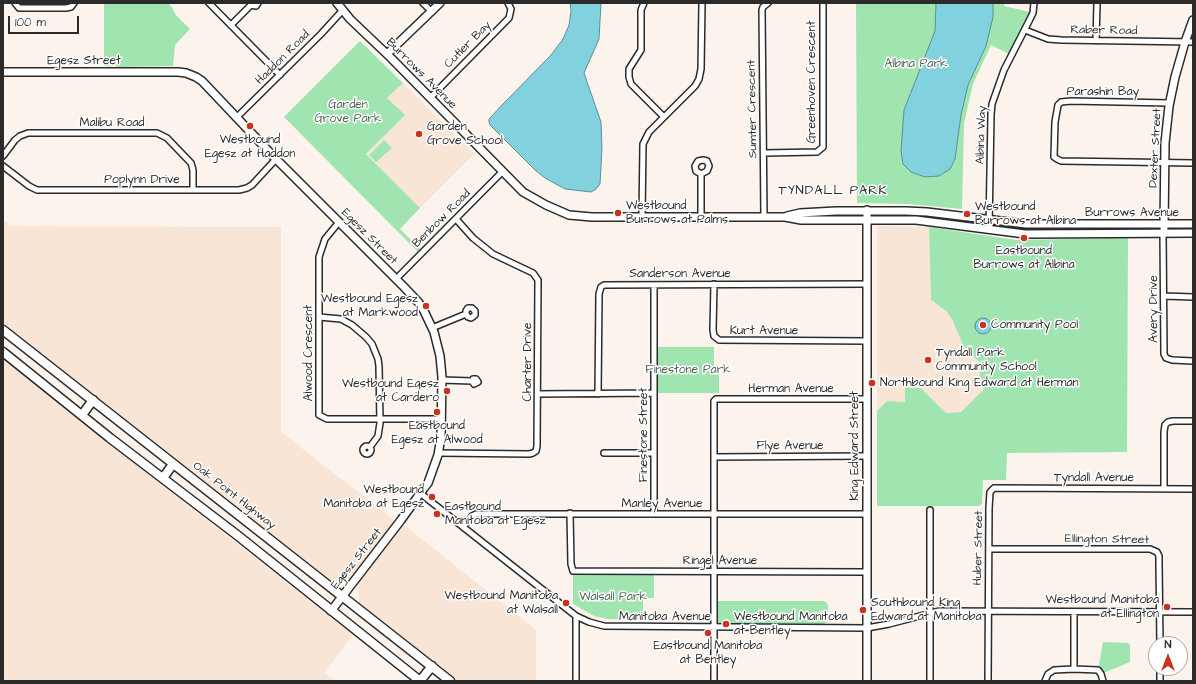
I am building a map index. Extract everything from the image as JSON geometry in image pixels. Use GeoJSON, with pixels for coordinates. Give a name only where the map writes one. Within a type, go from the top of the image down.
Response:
{"type":"FeatureCollection","features":[{"type":"Feature","properties":{"kind":"main road","name":"Oak Point Highway"},"geometry":{"type":"LineString","coordinates":[[3,330],[450,681]]}},
{"type":"Feature","properties":{"kind":"main road"},"geometry":{"type":"LineString","coordinates":[[3,352],[110,438],[163,478],[420,681],[432,666]]}},
{"type":"Feature","properties":{"kind":"main road"},"geometry":{"type":"LineString","coordinates":[[82,415],[93,400]]}},
{"type":"Feature","properties":{"kind":"main road"},"geometry":{"type":"LineString","coordinates":[[163,478],[174,464]]}},
{"type":"Feature","properties":{"kind":"street"},"geometry":{"type":"LineString","coordinates":[[15,3],[19,8],[66,8],[74,3]]}},
{"type":"Feature","properties":{"kind":"street"},"geometry":{"type":"LineString","coordinates":[[209,3],[280,75]]}},
{"type":"Feature","properties":{"kind":"street"},"geometry":{"type":"LineString","coordinates":[[231,25],[250,4],[256,6],[258,3]]}},
{"type":"Feature","properties":{"kind":"street","name":"Burrows Avenue"},"geometry":{"type":"LineString","coordinates":[[337,3],[342,11],[387,54],[523,192],[556,210],[570,215],[585,217],[784,217],[801,220],[916,220],[1025,234],[1193,233]]}},
{"type":"Feature","properties":{"kind":"street"},"geometry":{"type":"LineString","coordinates":[[423,3],[432,11]]}},
{"type":"Feature","properties":{"kind":"street"},"geometry":{"type":"LineString","coordinates":[[387,54],[440,3]]}},
{"type":"Feature","properties":{"kind":"street","name":"Cutler Bay"},"geometry":{"type":"LineString","coordinates":[[430,98],[509,18],[511,9],[508,3]]}},
{"type":"Feature","properties":{"kind":"street"},"geometry":{"type":"LineString","coordinates":[[644,3],[641,10],[641,50],[629,69],[628,77],[631,84],[664,117]]}},
{"type":"Feature","properties":{"kind":"street"},"geometry":{"type":"LineString","coordinates":[[642,217],[642,149],[649,132],[695,86],[701,74],[702,3]]}},
{"type":"Feature","properties":{"kind":"street","name":"Sumter Crescent"},"geometry":{"type":"LineString","coordinates":[[764,217],[762,10],[768,3]]}},
{"type":"Feature","properties":{"kind":"street","name":"Greenhoven Crescent"},"geometry":{"type":"LineString","coordinates":[[764,154],[817,152],[823,147],[823,3]]}},
{"type":"Feature","properties":{"kind":"street","name":"Albina Way"},"geometry":{"type":"LineString","coordinates":[[989,229],[992,104],[1004,70],[1033,13],[1034,3]]}},
{"type":"Feature","properties":{"kind":"street"},"geometry":{"type":"LineString","coordinates":[[1096,3],[1096,41]]}},
{"type":"Feature","properties":{"kind":"street","name":"Haddon Road"},"geometry":{"type":"LineString","coordinates":[[236,118],[342,11]]}},
{"type":"Feature","properties":{"kind":"street","name":"Dexter Street"},"geometry":{"type":"LineString","coordinates":[[1163,233],[1165,132],[1169,103],[1185,42],[1193,20]]}},
{"type":"Feature","properties":{"kind":"street","name":"Raber Road"},"geometry":{"type":"LineString","coordinates":[[1025,30],[1048,39],[1061,40],[1193,42]]}},
{"type":"Feature","properties":{"kind":"street","name":"Egesz Street"},"geometry":{"type":"LineString","coordinates":[[3,72],[186,73],[202,82],[419,303],[432,328],[440,356],[442,380],[442,419],[439,453],[428,483],[331,611]]}},
{"type":"Feature","properties":{"kind":"street","name":"Parashin Bay"},"geometry":{"type":"LineString","coordinates":[[1164,162],[1057,160],[1054,157],[1053,152],[1055,122],[1058,105],[1065,101],[1169,103]]}},
{"type":"Feature","properties":{"kind":"street","name":"Malibu Road"},"geometry":{"type":"LineString","coordinates":[[3,156],[15,140],[28,133],[156,133],[167,138],[191,163],[193,170],[193,190]]}},
{"type":"Feature","properties":{"kind":"street","name":"Poplynn Drive"},"geometry":{"type":"LineString","coordinates":[[3,166],[29,186],[37,190],[240,190],[247,188],[276,159]]}},
{"type":"Feature","properties":{"kind":"street"},"geometry":{"type":"LineString","coordinates":[[1164,162],[1193,163]]}},
{"type":"Feature","properties":{"kind":"street","name":"Benbow Road"},"geometry":{"type":"LineString","coordinates":[[396,279],[502,172]]}},
{"type":"Feature","properties":{"kind":"street"},"geometry":{"type":"LineString","coordinates":[[701,174],[701,217]]}},
{"type":"Feature","properties":{"kind":"street","name":"Burrows Avenue"},"geometry":{"type":"LineString","coordinates":[[784,217],[800,213],[867,210],[927,212],[1026,224],[1193,224]]}},
{"type":"Feature","properties":{"kind":"street","name":"King Edward Street"},"geometry":{"type":"LineString","coordinates":[[867,210],[867,681]]}},
{"type":"Feature","properties":{"kind":"street","name":"Charter Drive"},"geometry":{"type":"LineString","coordinates":[[439,453],[533,453],[536,451],[537,446],[537,277],[534,273],[493,254],[473,238],[456,219]]}},
{"type":"Feature","properties":{"kind":"street","name":"Alwood Crescent"},"geometry":{"type":"LineString","coordinates":[[339,222],[325,239],[319,256],[319,415],[327,419],[442,419]]}},
{"type":"Feature","properties":{"kind":"street","name":"Avery Drive"},"geometry":{"type":"LineString","coordinates":[[1163,233],[1164,354],[1166,358],[1172,360],[1193,361]]}},
{"type":"Feature","properties":{"kind":"street","name":"Kurt Avenue"},"geometry":{"type":"LineString","coordinates":[[714,284],[713,330],[714,336],[719,340],[866,341]]}},
{"type":"Feature","properties":{"kind":"street","name":"Sanderson Avenue"},"geometry":{"type":"LineString","coordinates":[[598,394],[600,290],[604,285],[867,284]]}},
{"type":"Feature","properties":{"kind":"street","name":"Finestone Street"},"geometry":{"type":"LineString","coordinates":[[654,285],[654,514]]}},
{"type":"Feature","properties":{"kind":"street"},"geometry":{"type":"LineString","coordinates":[[1164,296],[1193,297]]}},
{"type":"Feature","properties":{"kind":"street"},"geometry":{"type":"LineString","coordinates":[[432,328],[466,314]]}},
{"type":"Feature","properties":{"kind":"street"},"geometry":{"type":"LineString","coordinates":[[318,317],[341,320],[360,331],[372,344],[379,366],[380,419],[378,436],[370,447]]}},
{"type":"Feature","properties":{"kind":"street"},"geometry":{"type":"LineString","coordinates":[[442,380],[472,381]]}},
{"type":"Feature","properties":{"kind":"street"},"geometry":{"type":"LineString","coordinates":[[538,394],[654,393]]}},
{"type":"Feature","properties":{"kind":"street","name":"Herman Avenue"},"geometry":{"type":"LineString","coordinates":[[714,457],[714,401],[716,399],[866,399]]}},
{"type":"Feature","properties":{"kind":"street"},"geometry":{"type":"LineString","coordinates":[[1164,489],[1165,425],[1168,422],[1173,421],[1193,421]]}},
{"type":"Feature","properties":{"kind":"street"},"geometry":{"type":"LineString","coordinates":[[604,453],[654,453]]}},
{"type":"Feature","properties":{"kind":"street","name":"Flye Avenue"},"geometry":{"type":"LineString","coordinates":[[714,457],[866,456]]}},
{"type":"Feature","properties":{"kind":"street"},"geometry":{"type":"LineString","coordinates":[[714,457],[714,681]]}},
{"type":"Feature","properties":{"kind":"street","name":"Tyndall Avenue"},"geometry":{"type":"LineString","coordinates":[[994,488],[1193,489]]}},
{"type":"Feature","properties":{"kind":"street","name":"Huber Street"},"geometry":{"type":"LineString","coordinates":[[988,681],[990,492],[994,488]]}},
{"type":"Feature","properties":{"kind":"street","name":"Manitoba Avenue"},"geometry":{"type":"LineString","coordinates":[[420,493],[576,616],[589,622],[604,626],[866,628],[889,624],[939,611],[1193,612]]}},
{"type":"Feature","properties":{"kind":"street"},"geometry":{"type":"LineString","coordinates":[[930,510],[930,681]]}},
{"type":"Feature","properties":{"kind":"street","name":"Ringel Avenue"},"geometry":{"type":"LineString","coordinates":[[570,513],[570,564],[573,571],[866,572]]}},
{"type":"Feature","properties":{"kind":"street","name":"Manley Avenue"},"geometry":{"type":"LineString","coordinates":[[463,527],[472,516],[476,514],[866,514]]}},
{"type":"Feature","properties":{"kind":"street","name":"Ellington Street"},"geometry":{"type":"LineString","coordinates":[[989,549],[1150,549],[1157,552],[1159,556],[1160,636]]}},
{"type":"Feature","properties":{"kind":"street"},"geometry":{"type":"LineString","coordinates":[[1074,612],[1074,669]]}},
{"type":"Feature","properties":{"kind":"street"},"geometry":{"type":"LineString","coordinates":[[576,616],[576,681]]}},
{"type":"Feature","properties":{"kind":"street"},"geometry":{"type":"LineString","coordinates":[[1045,681],[1048,674],[1054,670],[1074,669],[1098,670],[1103,681]]}},
{"type":"Feature","properties":{"kind":"shaded area","name":"Garden Grove School"},"geometry":{"type":"Polygon","coordinates":[[[403,83],[474,154],[420,208],[366,154],[405,115],[387,98],[403,83]]]}},
{"type":"Feature","properties":{"kind":"shaded area"},"geometry":{"type":"Polygon","coordinates":[[[3,219],[9,224],[9,226],[281,227],[281,432],[398,523],[354,578],[333,582],[3,323],[3,219]]]}},
{"type":"Feature","properties":{"kind":"shaded area"},"geometry":{"type":"Polygon","coordinates":[[[877,226],[929,227],[931,300],[946,311],[952,319],[963,345],[979,362],[980,382],[984,389],[961,412],[946,413],[921,388],[906,387],[905,402],[887,401],[877,411],[877,226]]]}},
{"type":"Feature","properties":{"kind":"shaded area"},"geometry":{"type":"Polygon","coordinates":[[[3,360],[353,635],[324,673],[335,681],[3,681],[3,360]]]}},
{"type":"Feature","properties":{"kind":"shaded area"},"geometry":{"type":"Polygon","coordinates":[[[403,524],[536,630],[536,681],[459,681],[359,603],[359,580],[403,524]]]}},
{"type":"Feature","properties":{"kind":"green space"},"geometry":{"type":"Polygon","coordinates":[[[104,3],[169,3],[176,15],[190,29],[175,45],[173,66],[117,67],[113,63],[110,66],[104,66],[104,3]]]}},
{"type":"Feature","properties":{"kind":"green space","name":"Albina Park"},"geometry":{"type":"Polygon","coordinates":[[[856,3],[1004,3],[1004,6],[1030,12],[1011,55],[991,45],[973,84],[964,123],[962,209],[908,204],[857,203],[856,3]]]}},
{"type":"Feature","properties":{"kind":"green space","name":"Garden Grove Park"},"geometry":{"type":"Polygon","coordinates":[[[360,41],[403,83],[387,98],[405,115],[366,154],[420,208],[400,229],[421,250],[418,252],[284,117],[360,41]]]}},
{"type":"Feature","properties":{"kind":"green space"},"geometry":{"type":"Polygon","coordinates":[[[384,140],[392,148],[376,162],[369,155],[384,140]]]}},
{"type":"Feature","properties":{"kind":"green space"},"geometry":{"type":"Polygon","coordinates":[[[929,227],[1016,240],[1128,238],[1127,452],[1007,453],[1006,480],[983,480],[982,504],[979,506],[877,506],[877,411],[887,401],[905,402],[905,387],[921,388],[946,413],[961,412],[984,389],[980,382],[979,362],[963,345],[952,319],[946,311],[931,300],[929,227]]]}},
{"type":"Feature","properties":{"kind":"green space","name":"Finestone Park"},"geometry":{"type":"Polygon","coordinates":[[[656,347],[714,347],[714,372],[719,372],[719,393],[656,393],[656,347]]]}},
{"type":"Feature","properties":{"kind":"green space","name":"Walsall Park"},"geometry":{"type":"Polygon","coordinates":[[[573,573],[654,574],[654,598],[643,598],[643,620],[607,619],[594,616],[573,604],[573,573]]]}},
{"type":"Feature","properties":{"kind":"green space"},"geometry":{"type":"Polygon","coordinates":[[[719,601],[824,601],[827,603],[828,607],[827,622],[824,624],[720,623],[716,620],[716,604],[719,601]]]}},
{"type":"Feature","properties":{"kind":"green space"},"geometry":{"type":"Polygon","coordinates":[[[1103,642],[1128,643],[1130,645],[1130,662],[1101,674],[1098,670],[1103,642]]]}},
{"type":"Feature","properties":{"kind":"water"},"geometry":{"type":"Polygon","coordinates":[[[570,3],[601,3],[599,39],[584,73],[601,122],[602,148],[600,184],[591,192],[565,189],[545,178],[490,125],[489,122],[489,119],[551,55],[563,39],[569,25],[571,11],[570,3]]]}},
{"type":"Feature","properties":{"kind":"water"},"geometry":{"type":"Polygon","coordinates":[[[936,3],[993,3],[993,17],[986,46],[968,85],[961,115],[955,159],[950,169],[939,176],[925,177],[911,172],[903,164],[901,151],[904,110],[935,31],[936,3]]]}},
{"type":"Feature","properties":{"kind":"water","name":"Community Pool"},"geometry":{"type":"Polygon","coordinates":[[[983,318],[989,320],[991,326],[989,332],[983,334],[977,332],[975,326],[977,320],[983,318]]]}},
{"type":"Feature","properties":{"kind":"place","name":"Westbound Egesz at Haddon"},"geometry":{"type":"Point","coordinates":[250,126]}},
{"type":"Feature","properties":{"kind":"place","name":"Garden Grove School"},"geometry":{"type":"Point","coordinates":[419,134]}},
{"type":"Feature","properties":{"kind":"place","name":"Westbound Burrows at Palms"},"geometry":{"type":"Point","coordinates":[618,213]}},
{"type":"Feature","properties":{"kind":"place","name":"Westbound Burrows at Albina"},"geometry":{"type":"Point","coordinates":[967,214]}},
{"type":"Feature","properties":{"kind":"place","name":"Eastbound Burrows at Albina"},"geometry":{"type":"Point","coordinates":[1024,238]}},
{"type":"Feature","properties":{"kind":"place","name":"Westbound Egesz at Markwood"},"geometry":{"type":"Point","coordinates":[426,306]}},
{"type":"Feature","properties":{"kind":"place","name":"Community Pool"},"geometry":{"type":"Point","coordinates":[983,325]}},
{"type":"Feature","properties":{"kind":"place","name":"Tyndall Park Community School"},"geometry":{"type":"Point","coordinates":[928,360]}},
{"type":"Feature","properties":{"kind":"place","name":"Northbound King Edward at Herman"},"geometry":{"type":"Point","coordinates":[872,383]}},
{"type":"Feature","properties":{"kind":"place","name":"Westbound Egesz at Cardero"},"geometry":{"type":"Point","coordinates":[447,391]}},
{"type":"Feature","properties":{"kind":"place","name":"Eastbound Egesz at Alwood"},"geometry":{"type":"Point","coordinates":[437,412]}},
{"type":"Feature","properties":{"kind":"place","name":"Westbound Manitoba at Egesz"},"geometry":{"type":"Point","coordinates":[432,497]}},
{"type":"Feature","properties":{"kind":"place","name":"Eastbound Manitoba at Egesz"},"geometry":{"type":"Point","coordinates":[437,514]}},
{"type":"Feature","properties":{"kind":"place","name":"Westbound Manitoba at Walsall"},"geometry":{"type":"Point","coordinates":[566,603]}},
{"type":"Feature","properties":{"kind":"place","name":"Westbound Manitoba at Ellington"},"geometry":{"type":"Point","coordinates":[1167,607]}},
{"type":"Feature","properties":{"kind":"place","name":"Southbound King Edward at Manitoba"},"geometry":{"type":"Point","coordinates":[863,610]}},
{"type":"Feature","properties":{"kind":"place","name":"Westbound Manitoba at Bentley"},"geometry":{"type":"Point","coordinates":[726,624]}},
{"type":"Feature","properties":{"kind":"place","name":"Eastbound Manitoba at Bentley"},"geometry":{"type":"Point","coordinates":[708,633]}},
{"type":"Feature","properties":{"kind":"district","name":"TYNDALL PARK"},"geometry":{"type":"Point","coordinates":[833,191]}}]}
